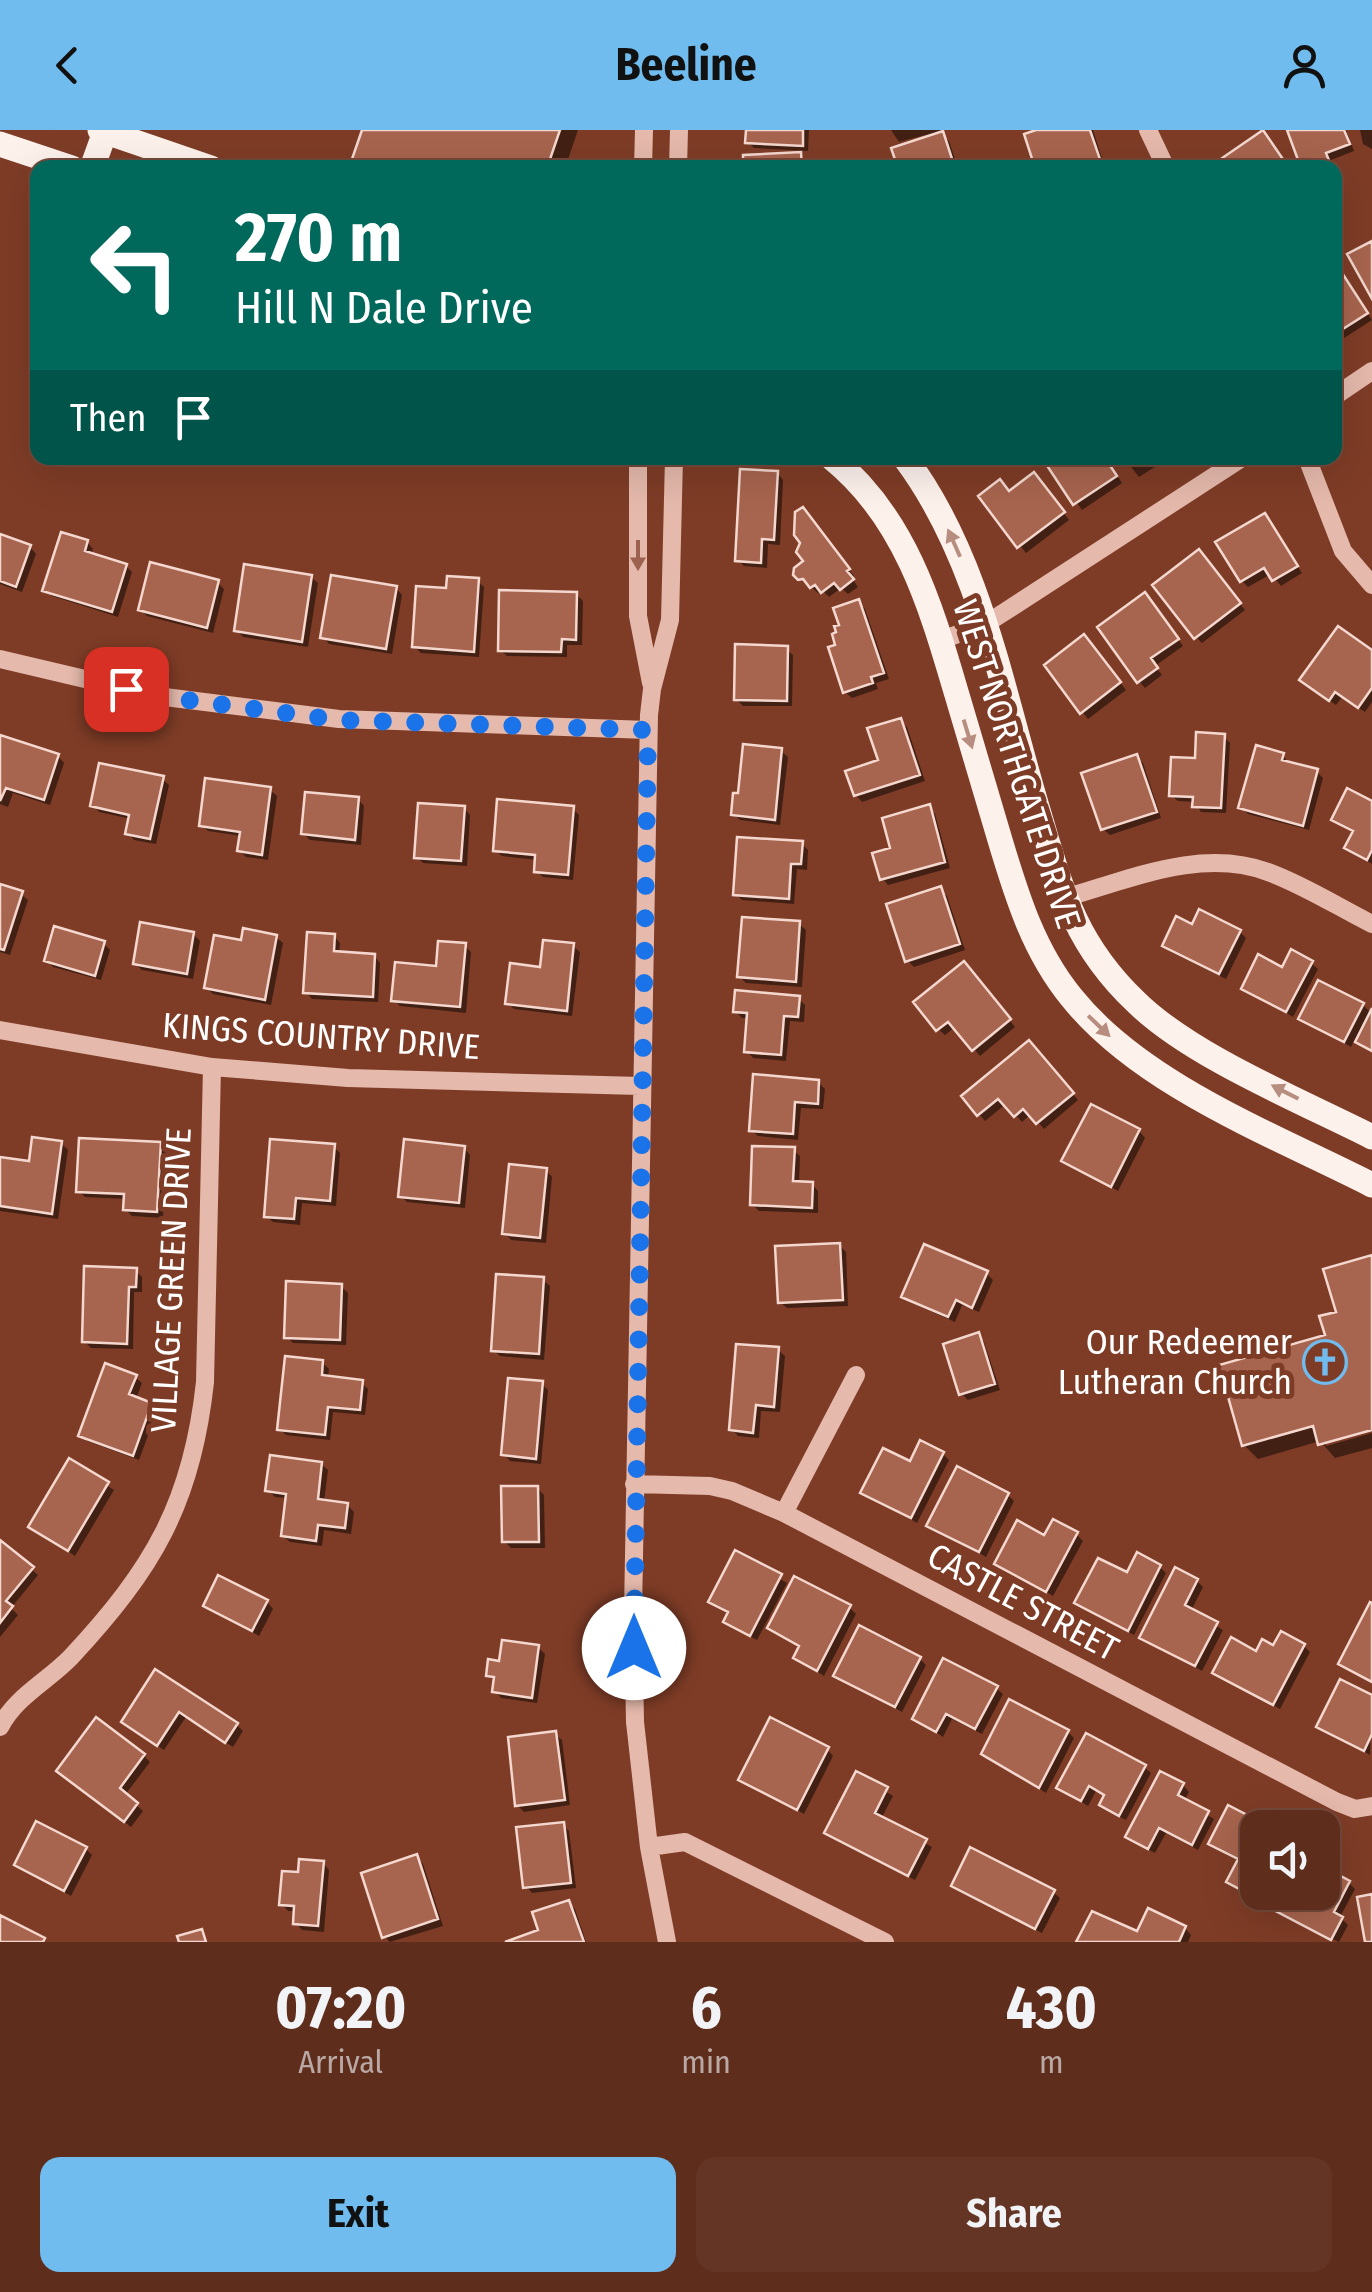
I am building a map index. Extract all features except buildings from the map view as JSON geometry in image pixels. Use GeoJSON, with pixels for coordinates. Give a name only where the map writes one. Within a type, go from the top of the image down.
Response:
{"type":"FeatureCollection","features":[{"type":"Feature","properties":{"kind":"main road"},"geometry":{"type":"LineString","coordinates":[[94,160],[102,131],[187,160]]}},
{"type":"Feature","properties":{"kind":"main road"},"geometry":{"type":"LineString","coordinates":[[0,144],[48,160]]}},
{"type":"Feature","properties":{"kind":"main road","name":"WEST NORTHGATE DRIVE"},"geometry":{"type":"LineString","coordinates":[[839,465],[874,501],[903,542],[941,640],[1021,910],[1052,972],[1086,1013],[1142,1065],[1372,1185]]}},
{"type":"Feature","properties":{"kind":"main road","name":"WEST NORTHGATE DRIVE"},"geometry":{"type":"LineString","coordinates":[[909,465],[933,500],[958,549],[1064,898],[1086,943],[1136,1003],[1166,1028],[1372,1136]]}},
{"type":"Feature","properties":{"kind":"main road"},"geometry":{"type":"LineString","coordinates":[[1231,1113],[1249,1074]]}},
{"type":"Feature","properties":{"kind":"street"},"geometry":{"type":"LineString","coordinates":[[643,160],[644,130]]}},
{"type":"Feature","properties":{"kind":"street"},"geometry":{"type":"LineString","coordinates":[[678,130],[678,160]]}},
{"type":"Feature","properties":{"kind":"street"},"geometry":{"type":"LineString","coordinates":[[1149,130],[1162,160]]}},
{"type":"Feature","properties":{"kind":"street"},"geometry":{"type":"LineString","coordinates":[[1342,391],[1372,371]]}},
{"type":"Feature","properties":{"kind":"street"},"geometry":{"type":"LineString","coordinates":[[638,465],[638,616],[652,688]]}},
{"type":"Feature","properties":{"kind":"street"},"geometry":{"type":"LineString","coordinates":[[667,1942],[649,1847],[634,1722],[634,1484],[648,730],[652,688],[670,620],[674,465]]}},
{"type":"Feature","properties":{"kind":"street"},"geometry":{"type":"LineString","coordinates":[[941,640],[984,625],[1231,465]]}},
{"type":"Feature","properties":{"kind":"street"},"geometry":{"type":"LineString","coordinates":[[1310,465],[1343,550],[1372,586]]}},
{"type":"Feature","properties":{"kind":"street"},"geometry":{"type":"LineString","coordinates":[[0,659],[157,696],[338,720],[648,730]]}},
{"type":"Feature","properties":{"kind":"street"},"geometry":{"type":"LineString","coordinates":[[1064,898],[1153,872],[1218,862],[1270,872],[1372,924]]}},
{"type":"Feature","properties":{"kind":"street","name":"KINGS COUNTRY DRIVE"},"geometry":{"type":"LineString","coordinates":[[0,1030],[212,1068],[348,1078],[640,1086]]}},
{"type":"Feature","properties":{"kind":"street","name":"VILLAGE GREEN DRIVE"},"geometry":{"type":"LineString","coordinates":[[0,1727],[29,1692],[76,1651],[141,1575],[186,1486],[200,1432],[205,1382],[212,1068]]}},
{"type":"Feature","properties":{"kind":"street"},"geometry":{"type":"LineString","coordinates":[[784,1514],[856,1375]]}},
{"type":"Feature","properties":{"kind":"street","name":"CASTLE STREET"},"geometry":{"type":"LineString","coordinates":[[634,1484],[710,1486],[784,1514],[1336,1802],[1355,1809],[1372,1806]]}},
{"type":"Feature","properties":{"kind":"street"},"geometry":{"type":"LineString","coordinates":[[649,1847],[685,1842],[885,1942]]}},
{"type":"Feature","properties":{"kind":"place","name":"Our Redeemer Lutheran Church"},"geometry":{"type":"Point","coordinates":[1325,1362]}},
{"type":"Feature","properties":{"kind":"route"},"geometry":{"type":"LineString","coordinates":[[126,689],[338,720],[648,730],[634,1648]]}}]}
